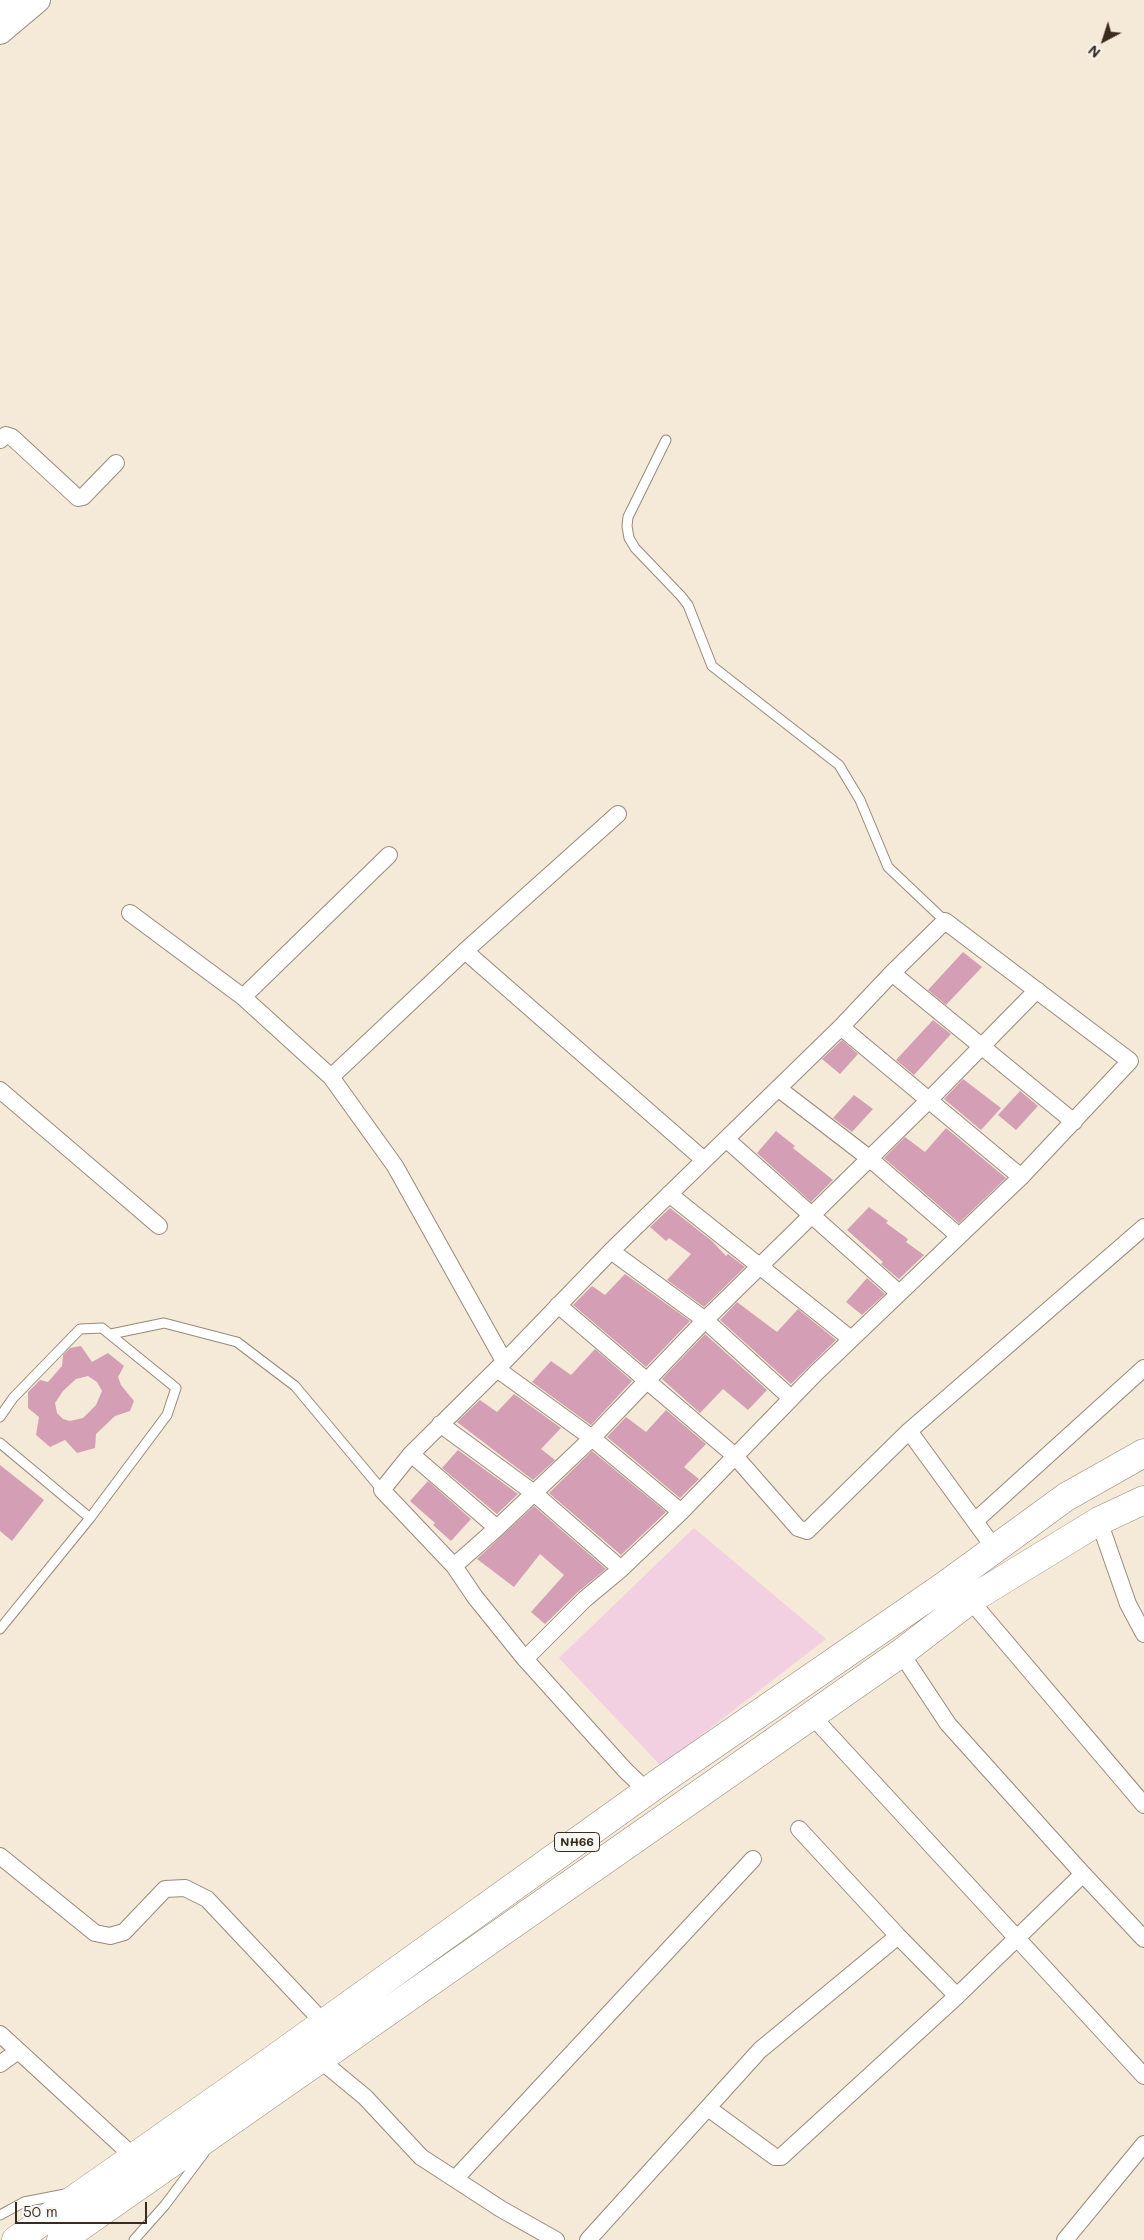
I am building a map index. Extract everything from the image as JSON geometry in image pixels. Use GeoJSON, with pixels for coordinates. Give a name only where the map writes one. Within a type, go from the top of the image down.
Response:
{"type":"FeatureCollection","features":[{"type":"Feature","properties":{"kind":"highway","name":"NH66"},"geometry":{"type":"LineString","coordinates":[[16,2240],[324,2023],[647,1791],[995,1549],[1066,1497],[1144,1452]]}},
{"type":"Feature","properties":{"kind":"highway","name":"NH66"},"geometry":{"type":"LineString","coordinates":[[61,2240],[812,1716],[901,1653],[970,1600],[1099,1520],[1144,1500]]}},
{"type":"Feature","properties":{"kind":"main road"},"geometry":{"type":"LineString","coordinates":[[0,9],[10,0]]}},
{"type":"Feature","properties":{"kind":"main road"},"geometry":{"type":"LineString","coordinates":[[0,32],[38,0]]}},
{"type":"Feature","properties":{"kind":"street"},"geometry":{"type":"LineString","coordinates":[[0,440],[6,435],[12,437],[78,498],[83,497],[116,463]]}},
{"type":"Feature","properties":{"kind":"street"},"geometry":{"type":"LineString","coordinates":[[331,1077],[465,951],[618,814]]}},
{"type":"Feature","properties":{"kind":"street"},"geometry":{"type":"LineString","coordinates":[[242,997],[389,855]]}},
{"type":"Feature","properties":{"kind":"street"},"geometry":{"type":"LineString","coordinates":[[130,913],[242,997],[331,1077],[395,1166],[500,1365],[681,1512]]}},
{"type":"Feature","properties":{"kind":"street"},"geometry":{"type":"LineString","coordinates":[[525,1659],[585,1599],[621,1569],[681,1512],[791,1398],[1021,1177],[1137,1058],[1037,990],[945,921],[892,973],[841,1028],[610,1251],[411,1454],[382,1490],[454,1566],[475,1597],[525,1659],[625,1770],[647,1791]]}},
{"type":"Feature","properties":{"kind":"street"},"geometry":{"type":"LineString","coordinates":[[465,951],[704,1160]]}},
{"type":"Feature","properties":{"kind":"street"},"geometry":{"type":"LineString","coordinates":[[892,973],[1074,1122]]}},
{"type":"Feature","properties":{"kind":"street"},"geometry":{"type":"LineString","coordinates":[[454,1566],[592,1438],[705,1320],[982,1048],[1037,990]]}},
{"type":"Feature","properties":{"kind":"street"},"geometry":{"type":"LineString","coordinates":[[841,1028],[1021,1177]]}},
{"type":"Feature","properties":{"kind":"street"},"geometry":{"type":"LineString","coordinates":[[779,1089],[869,1158],[959,1236]]}},
{"type":"Feature","properties":{"kind":"street"},"geometry":{"type":"LineString","coordinates":[[0,1090],[159,1226]]}},
{"type":"Feature","properties":{"kind":"street"},"geometry":{"type":"LineString","coordinates":[[726,1140],[899,1293]]}},
{"type":"Feature","properties":{"kind":"street"},"geometry":{"type":"LineString","coordinates":[[669,1194],[851,1339]]}},
{"type":"Feature","properties":{"kind":"street"},"geometry":{"type":"LineString","coordinates":[[558,1305],[646,1382],[734,1455],[798,1528],[807,1531],[910,1431],[1144,1227]]}},
{"type":"Feature","properties":{"kind":"street"},"geometry":{"type":"LineString","coordinates":[[610,1251],[705,1320],[791,1398]]}},
{"type":"Feature","properties":{"kind":"street"},"geometry":{"type":"LineString","coordinates":[[975,1521],[1144,1368]]}},
{"type":"Feature","properties":{"kind":"street"},"geometry":{"type":"LineString","coordinates":[[440,1424],[534,1493],[621,1569]]}},
{"type":"Feature","properties":{"kind":"street"},"geometry":{"type":"LineString","coordinates":[[910,1431],[995,1549]]}},
{"type":"Feature","properties":{"kind":"street"},"geometry":{"type":"LineString","coordinates":[[411,1454],[497,1528]]}},
{"type":"Feature","properties":{"kind":"street"},"geometry":{"type":"LineString","coordinates":[[1099,1520],[1128,1604],[1144,1634]]}},
{"type":"Feature","properties":{"kind":"street"},"geometry":{"type":"LineString","coordinates":[[970,1600],[1144,1805]]}},
{"type":"Feature","properties":{"kind":"street"},"geometry":{"type":"LineString","coordinates":[[901,1653],[948,1724],[1144,1939]]}},
{"type":"Feature","properties":{"kind":"street"},"geometry":{"type":"LineString","coordinates":[[812,1716],[1144,2076]]}},
{"type":"Feature","properties":{"kind":"street"},"geometry":{"type":"LineString","coordinates":[[799,1829],[898,1936],[957,1996]]}},
{"type":"Feature","properties":{"kind":"street"},"geometry":{"type":"LineString","coordinates":[[0,1856],[95,1933],[110,1936],[124,1932],[165,1889],[185,1888],[207,1899],[324,2023]]}},
{"type":"Feature","properties":{"kind":"street"},"geometry":{"type":"LineString","coordinates":[[455,2178],[754,1859]]}},
{"type":"Feature","properties":{"kind":"street"},"geometry":{"type":"LineString","coordinates":[[708,2108],[775,2157],[781,2158],[957,1996],[1083,1874]]}},
{"type":"Feature","properties":{"kind":"street"},"geometry":{"type":"LineString","coordinates":[[588,2240],[760,2050],[898,1936]]}},
{"type":"Feature","properties":{"kind":"street"},"geometry":{"type":"LineString","coordinates":[[0,2034],[134,2157]]}},
{"type":"Feature","properties":{"kind":"street"},"geometry":{"type":"LineString","coordinates":[[0,2064],[18,2051]]}},
{"type":"Feature","properties":{"kind":"street"},"geometry":{"type":"LineString","coordinates":[[319,2059],[366,2096],[421,2157],[501,2209],[556,2240]]}},
{"type":"Feature","properties":{"kind":"street"},"geometry":{"type":"LineString","coordinates":[[1065,2240],[1144,2144]]}},
{"type":"Feature","properties":{"kind":"lane"},"geometry":{"type":"LineString","coordinates":[[666,440],[628,517],[629,538],[635,548],[681,596],[688,606],[712,666],[839,765],[860,800],[888,868],[945,921]]}},
{"type":"Feature","properties":{"kind":"lane"},"geometry":{"type":"LineString","coordinates":[[111,1334],[164,1324],[237,1342],[295,1386],[382,1490]]}},
{"type":"Feature","properties":{"kind":"lane"},"geometry":{"type":"LineString","coordinates":[[0,1417],[13,1398],[80,1329],[102,1328],[176,1388],[167,1416],[90,1518],[0,1629]]}},
{"type":"Feature","properties":{"kind":"lane"},"geometry":{"type":"LineString","coordinates":[[0,1443],[90,1518]]}},
{"type":"Feature","properties":{"kind":"lane"},"geometry":{"type":"LineString","coordinates":[[134,2240],[165,2205],[223,2126]]}},
{"type":"Feature","properties":{"kind":"lane"},"geometry":{"type":"LineString","coordinates":[[0,2215],[24,2202],[88,2190]]}},
{"type":"Feature","properties":{"kind":"shaded area"},"geometry":{"type":"Polygon","coordinates":[[[694,1528],[826,1639],[661,1766],[559,1658],[694,1528]]]}},
{"type":"Feature","properties":{"kind":"building"},"geometry":{"type":"Polygon","coordinates":[[[963,952],[982,967],[946,1005],[928,990],[963,952]]]}},
{"type":"Feature","properties":{"kind":"building"},"geometry":{"type":"Polygon","coordinates":[[[933,1020],[951,1034],[914,1075],[896,1060],[933,1020]]]}},
{"type":"Feature","properties":{"kind":"building"},"geometry":{"type":"Polygon","coordinates":[[[842,1040],[858,1054],[840,1074],[822,1059],[842,1040]]]}},
{"type":"Feature","properties":{"kind":"building"},"geometry":{"type":"Polygon","coordinates":[[[963,1079],[1001,1108],[981,1130],[944,1099],[963,1079]]]}},
{"type":"Feature","properties":{"kind":"building"},"geometry":{"type":"Polygon","coordinates":[[[1020,1091],[1038,1106],[1016,1130],[998,1115],[1020,1091]]]}},
{"type":"Feature","properties":{"kind":"building"},"geometry":{"type":"Polygon","coordinates":[[[854,1095],[873,1109],[852,1132],[833,1118],[854,1095]]]}},
{"type":"Feature","properties":{"kind":"building"},"geometry":{"type":"Polygon","coordinates":[[[946,1128],[1006,1178],[959,1223],[884,1158],[905,1137],[925,1152],[946,1128]]]}},
{"type":"Feature","properties":{"kind":"building"},"geometry":{"type":"Polygon","coordinates":[[[776,1131],[795,1146],[793,1148],[833,1180],[811,1202],[757,1153],[776,1131]]]}},
{"type":"Feature","properties":{"kind":"building"},"geometry":{"type":"Polygon","coordinates":[[[869,1207],[888,1221],[886,1223],[908,1239],[906,1242],[924,1255],[899,1279],[847,1230],[869,1207]]]}},
{"type":"Feature","properties":{"kind":"building"},"geometry":{"type":"Polygon","coordinates":[[[670,1208],[712,1241],[726,1256],[728,1254],[745,1267],[704,1307],[667,1280],[691,1254],[669,1238],[666,1241],[650,1227],[670,1208]]]}},
{"type":"Feature","properties":{"kind":"building"},"geometry":{"type":"Polygon","coordinates":[[[625,1274],[690,1321],[646,1367],[573,1305],[592,1286],[605,1295],[625,1274]]]}},
{"type":"Feature","properties":{"kind":"building"},"geometry":{"type":"Polygon","coordinates":[[[867,1278],[885,1294],[862,1315],[846,1302],[867,1278]]]}},
{"type":"Feature","properties":{"kind":"building"},"geometry":{"type":"Polygon","coordinates":[[[737,1302],[777,1332],[798,1309],[836,1340],[791,1384],[720,1320],[737,1302]]]}},
{"type":"Feature","properties":{"kind":"building"},"geometry":{"type":"Polygon","coordinates":[[[705,1334],[767,1390],[748,1410],[723,1389],[700,1413],[662,1379],[705,1334]]]}},
{"type":"Feature","properties":{"kind":"building"},"geometry":{"type":"Polygon","coordinates":[[[81,1346],[92,1362],[108,1353],[124,1366],[118,1377],[121,1385],[134,1401],[130,1411],[115,1416],[96,1434],[95,1448],[77,1453],[65,1440],[50,1447],[36,1435],[39,1417],[28,1408],[28,1392],[40,1380],[48,1382],[62,1366],[63,1355],[70,1348],[81,1346]],[[88,1376],[76,1379],[63,1391],[55,1403],[57,1413],[63,1419],[70,1421],[83,1418],[96,1405],[102,1391],[97,1382],[88,1376]]]}},
{"type":"Feature","properties":{"kind":"building"},"geometry":{"type":"Polygon","coordinates":[[[595,1349],[632,1381],[591,1425],[532,1382],[551,1361],[571,1375],[595,1349]]]}},
{"type":"Feature","properties":{"kind":"building"},"geometry":{"type":"Polygon","coordinates":[[[514,1394],[561,1428],[541,1449],[555,1460],[533,1480],[457,1422],[480,1400],[497,1412],[514,1394]]]}},
{"type":"Feature","properties":{"kind":"building"},"geometry":{"type":"Polygon","coordinates":[[[666,1410],[706,1444],[684,1467],[699,1479],[680,1498],[607,1437],[626,1417],[646,1432],[666,1410]]]}},
{"type":"Feature","properties":{"kind":"building"},"geometry":{"type":"Polygon","coordinates":[[[458,1450],[518,1494],[497,1514],[442,1468],[458,1450]]]}},
{"type":"Feature","properties":{"kind":"building"},"geometry":{"type":"Polygon","coordinates":[[[592,1451],[666,1512],[621,1555],[549,1493],[592,1451]]]}},
{"type":"Feature","properties":{"kind":"building"},"geometry":{"type":"Polygon","coordinates":[[[0,1465],[44,1500],[12,1541],[0,1531],[0,1465]]]}},
{"type":"Feature","properties":{"kind":"building"},"geometry":{"type":"Polygon","coordinates":[[[428,1481],[471,1519],[451,1541],[433,1525],[435,1523],[410,1501],[428,1481]]]}},
{"type":"Feature","properties":{"kind":"building"},"geometry":{"type":"Polygon","coordinates":[[[534,1506],[606,1569],[578,1592],[545,1624],[531,1612],[564,1575],[540,1554],[514,1587],[477,1559],[534,1506]]]}}]}
